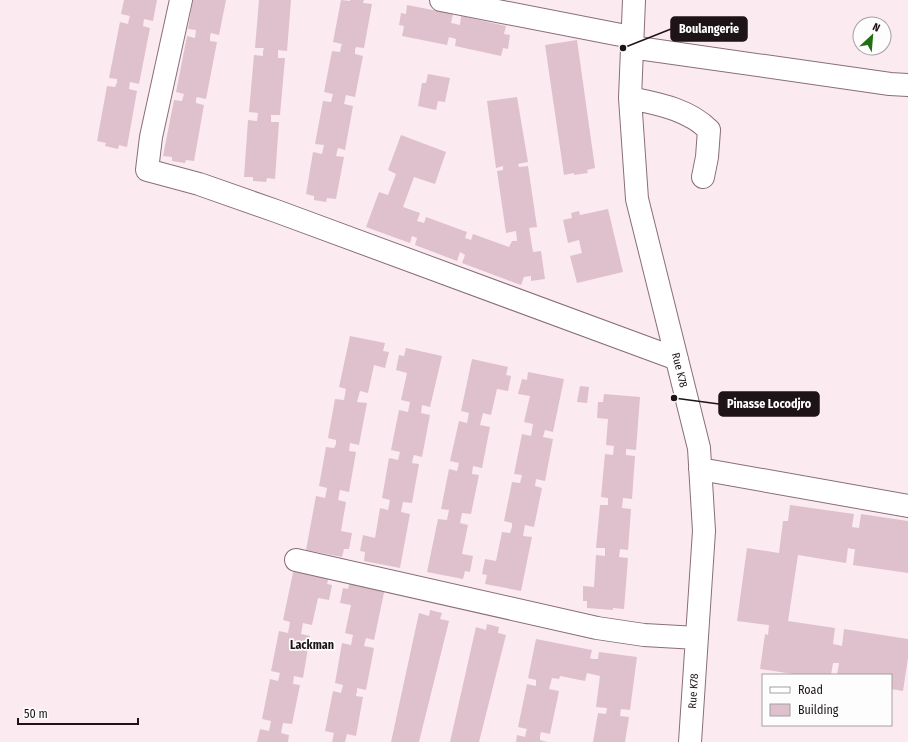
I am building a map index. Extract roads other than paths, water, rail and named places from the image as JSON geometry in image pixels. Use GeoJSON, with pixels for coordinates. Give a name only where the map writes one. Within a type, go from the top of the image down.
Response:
{"type":"FeatureCollection","features":[{"type":"Feature","properties":{"kind":"street"},"geometry":{"type":"LineString","coordinates":[[181,0],[151,137],[148,170],[199,184],[248,201],[677,359]]}},
{"type":"Feature","properties":{"kind":"street"},"geometry":{"type":"LineString","coordinates":[[441,0],[631,42],[890,84],[908,85]]}},
{"type":"Feature","properties":{"kind":"street","name":"Rue K78"},"geometry":{"type":"LineString","coordinates":[[634,0],[631,42],[630,98],[637,200],[699,448],[704,531],[690,742]]}},
{"type":"Feature","properties":{"kind":"street"},"geometry":{"type":"LineString","coordinates":[[630,98],[672,107],[700,120],[709,130],[708,157],[703,176]]}},
{"type":"Feature","properties":{"kind":"street"},"geometry":{"type":"LineString","coordinates":[[700,469],[908,506]]}},
{"type":"Feature","properties":{"kind":"street"},"geometry":{"type":"LineString","coordinates":[[296,560],[597,628],[644,635],[697,638]]}},
{"type":"Feature","properties":{"kind":"place","name":"Boulangerie"},"geometry":{"type":"Point","coordinates":[623,48]}},
{"type":"Feature","properties":{"kind":"place","name":"Pinasse Locodjro"},"geometry":{"type":"Point","coordinates":[674,398]}},
{"type":"Feature","properties":{"kind":"district","name":"Lackman"},"geometry":{"type":"Point","coordinates":[312,645]}}]}
